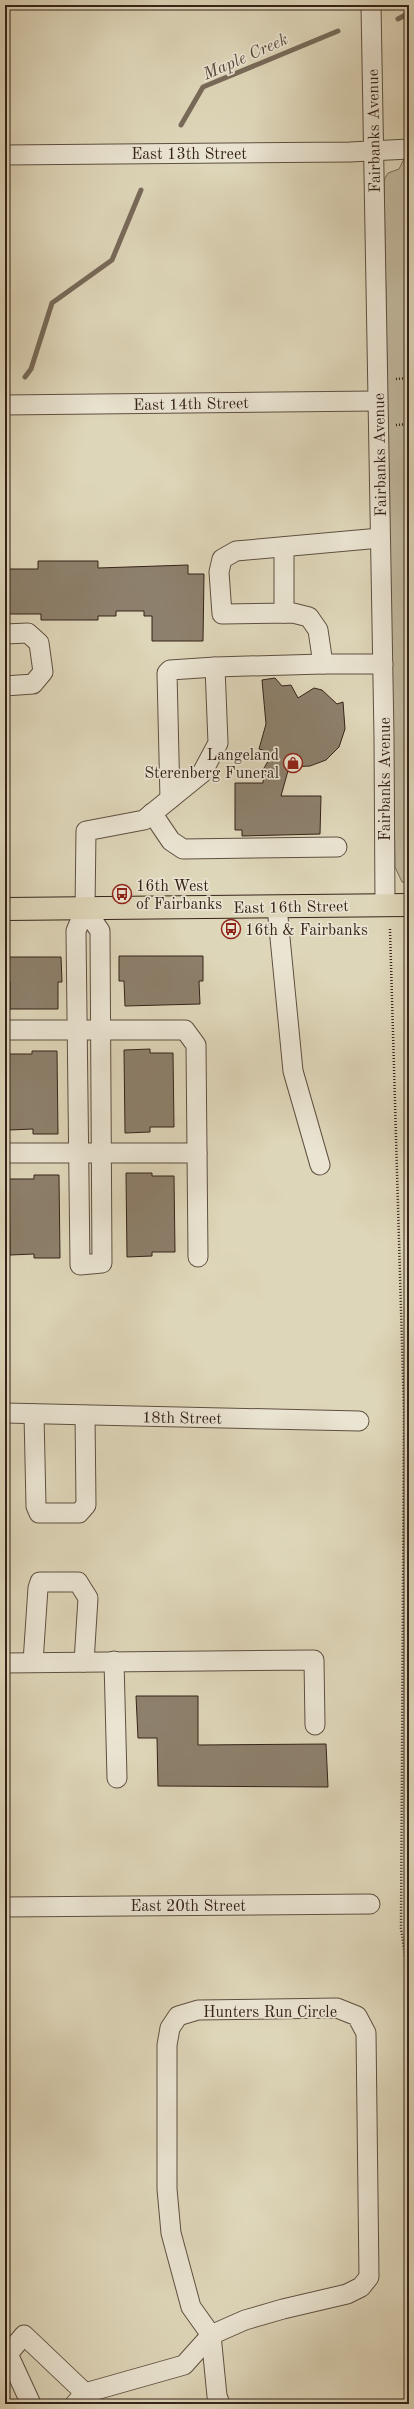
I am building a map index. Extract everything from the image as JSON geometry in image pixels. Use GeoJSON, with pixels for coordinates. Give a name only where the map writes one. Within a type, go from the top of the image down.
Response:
{"type":"FeatureCollection","features":[{"type":"Feature","properties":{"kind":"main road","name":"East 16th Street"},"geometry":{"type":"LineString","coordinates":[[5,909],[409,905]]}},
{"type":"Feature","properties":{"kind":"street","name":"Fairbanks Avenue"},"geometry":{"type":"LineString","coordinates":[[371,5],[377,401],[383,664],[385,905]]}},
{"type":"Feature","properties":{"kind":"street","name":"East 13th Street"},"geometry":{"type":"LineString","coordinates":[[5,155],[373,151],[409,149]]}},
{"type":"Feature","properties":{"kind":"street","name":"East 14th Street"},"geometry":{"type":"LineString","coordinates":[[5,405],[377,401]]}},
{"type":"Feature","properties":{"kind":"street"},"geometry":{"type":"LineString","coordinates":[[323,664],[318,630],[309,617],[284,613],[222,614],[219,572],[222,559],[236,551],[380,538]]}},
{"type":"Feature","properties":{"kind":"street"},"geometry":{"type":"LineString","coordinates":[[284,547],[284,613]]}},
{"type":"Feature","properties":{"kind":"street"},"geometry":{"type":"LineString","coordinates":[[5,634],[28,633],[39,643],[43,672],[33,684],[5,686]]}},
{"type":"Feature","properties":{"kind":"street"},"geometry":{"type":"LineString","coordinates":[[170,799],[167,673],[170,670],[215,667],[383,664]]}},
{"type":"Feature","properties":{"kind":"street"},"geometry":{"type":"LineString","coordinates":[[85,909],[100,931],[102,1263],[80,1265],[76,931],[85,909],[86,832],[144,820],[202,773],[218,743],[215,667]]}},
{"type":"Feature","properties":{"kind":"street"},"geometry":{"type":"LineString","coordinates":[[152,813],[171,841],[183,849],[337,847]]}},
{"type":"Feature","properties":{"kind":"street"},"geometry":{"type":"LineString","coordinates":[[277,907],[293,1071],[320,1165]]}},
{"type":"Feature","properties":{"kind":"street"},"geometry":{"type":"LineString","coordinates":[[5,1030],[185,1030],[196,1045],[198,1257]]}},
{"type":"Feature","properties":{"kind":"street"},"geometry":{"type":"LineString","coordinates":[[5,1153],[197,1153]]}},
{"type":"Feature","properties":{"kind":"street","name":"18th Street"},"geometry":{"type":"LineString","coordinates":[[5,1413],[359,1420]]}},
{"type":"Feature","properties":{"kind":"street"},"geometry":{"type":"LineString","coordinates":[[34,1414],[36,1506],[38,1513],[78,1513],[86,1505],[85,1415]]}},
{"type":"Feature","properties":{"kind":"street"},"geometry":{"type":"LineString","coordinates":[[33,1662],[38,1588],[40,1582],[78,1582],[84,1589],[88,1598],[84,1662]]}},
{"type":"Feature","properties":{"kind":"street"},"geometry":{"type":"LineString","coordinates":[[5,1663],[314,1660],[315,1725]]}},
{"type":"Feature","properties":{"kind":"street"},"geometry":{"type":"LineString","coordinates":[[114,1661],[117,1778]]}},
{"type":"Feature","properties":{"kind":"street","name":"East 20th Street"},"geometry":{"type":"LineString","coordinates":[[5,1907],[370,1904]]}},
{"type":"Feature","properties":{"kind":"street","name":"Hunters Run Circle"},"geometry":{"type":"LineString","coordinates":[[337,2008],[356,2016],[366,2033],[369,2277],[361,2287],[346,2294],[245,2320],[211,2335],[191,2307],[171,2234],[167,2189],[167,2044],[170,2028],[178,2016],[198,2010],[337,2008]]}},
{"type":"Feature","properties":{"kind":"street"},"geometry":{"type":"LineString","coordinates":[[31,2404],[8,2354],[24,2335],[80,2399],[184,2365],[211,2335]]}},
{"type":"Feature","properties":{"kind":"street"},"geometry":{"type":"LineString","coordinates":[[211,2335],[216,2396],[220,2404]]}},
{"type":"Feature","properties":{"kind":"path"},"geometry":{"type":"LineString","coordinates":[[390,929],[404,1412],[401,1928],[406,1963],[409,1966]]}},
{"type":"Feature","properties":{"kind":"shaded area"},"geometry":{"type":"Polygon","coordinates":[[[405,157],[409,157],[409,884],[402,882],[395,867],[384,180],[388,173],[399,169],[405,157]]]}},
{"type":"Feature","properties":{"kind":"shaded area"},"geometry":{"type":"Polygon","coordinates":[[[407,927],[409,927],[409,1069],[407,927]]]}},
{"type":"Feature","properties":{"kind":"building"},"geometry":{"type":"Polygon","coordinates":[[[38,561],[98,561],[98,568],[188,565],[188,574],[204,574],[203,641],[152,641],[152,616],[144,616],[144,611],[116,611],[116,616],[98,616],[98,620],[41,620],[41,614],[5,614],[5,569],[38,569],[38,561]]]}},
{"type":"Feature","properties":{"kind":"building","name":"Langeland Sterenberg Funeral"},"geometry":{"type":"Polygon","coordinates":[[[275,678],[282,686],[291,685],[298,698],[314,688],[322,690],[337,704],[343,702],[345,729],[339,747],[326,760],[310,766],[289,767],[281,796],[321,796],[320,834],[242,836],[242,830],[235,830],[235,783],[263,783],[264,768],[273,753],[259,749],[266,724],[262,680],[275,678]]]}},
{"type":"Feature","properties":{"kind":"building"},"geometry":{"type":"Polygon","coordinates":[[[119,956],[203,956],[203,981],[199,981],[200,1004],[125,1006],[124,981],[119,981],[119,956]]]}},
{"type":"Feature","properties":{"kind":"building"},"geometry":{"type":"Polygon","coordinates":[[[5,957],[61,957],[62,982],[58,982],[58,1009],[10,1009],[10,982],[5,982],[5,957]]]}},
{"type":"Feature","properties":{"kind":"building"},"geometry":{"type":"Polygon","coordinates":[[[150,1049],[150,1053],[173,1053],[174,1127],[150,1127],[150,1132],[125,1133],[124,1050],[150,1049]]]}},
{"type":"Feature","properties":{"kind":"building"},"geometry":{"type":"Polygon","coordinates":[[[32,1051],[57,1051],[58,1134],[33,1134],[33,1129],[9,1130],[8,1054],[32,1054],[32,1051]]]}},
{"type":"Feature","properties":{"kind":"building"},"geometry":{"type":"Polygon","coordinates":[[[126,1173],[152,1173],[152,1176],[174,1176],[175,1252],[152,1252],[152,1256],[127,1257],[126,1173]]]}},
{"type":"Feature","properties":{"kind":"building"},"geometry":{"type":"Polygon","coordinates":[[[34,1175],[59,1175],[60,1258],[34,1258],[34,1254],[10,1255],[9,1179],[34,1179],[34,1175]]]}},
{"type":"Feature","properties":{"kind":"building"},"geometry":{"type":"Polygon","coordinates":[[[136,1696],[198,1696],[198,1745],[326,1744],[328,1787],[158,1786],[157,1738],[138,1738],[136,1696]]]}},
{"type":"Feature","properties":{"kind":"waterway","name":"Maple Creek"},"geometry":{"type":"LineString","coordinates":[[398,19],[409,13]]}},
{"type":"Feature","properties":{"kind":"waterway","name":"Maple Creek"},"geometry":{"type":"LineString","coordinates":[[181,125],[203,87],[338,31]]}},
{"type":"Feature","properties":{"kind":"waterway","name":"Maple Creek"},"geometry":{"type":"LineString","coordinates":[[25,377],[31,369],[52,303],[112,260],[141,190]]}},
{"type":"Feature","properties":{"kind":"place","name":"Langeland Sterenberg Funeral"},"geometry":{"type":"Point","coordinates":[293,763]}},
{"type":"Feature","properties":{"kind":"place","name":"16th West of Fairbanks"},"geometry":{"type":"Point","coordinates":[122,894]}},
{"type":"Feature","properties":{"kind":"place","name":"16th & Fairbanks"},"geometry":{"type":"Point","coordinates":[231,929]}}]}
